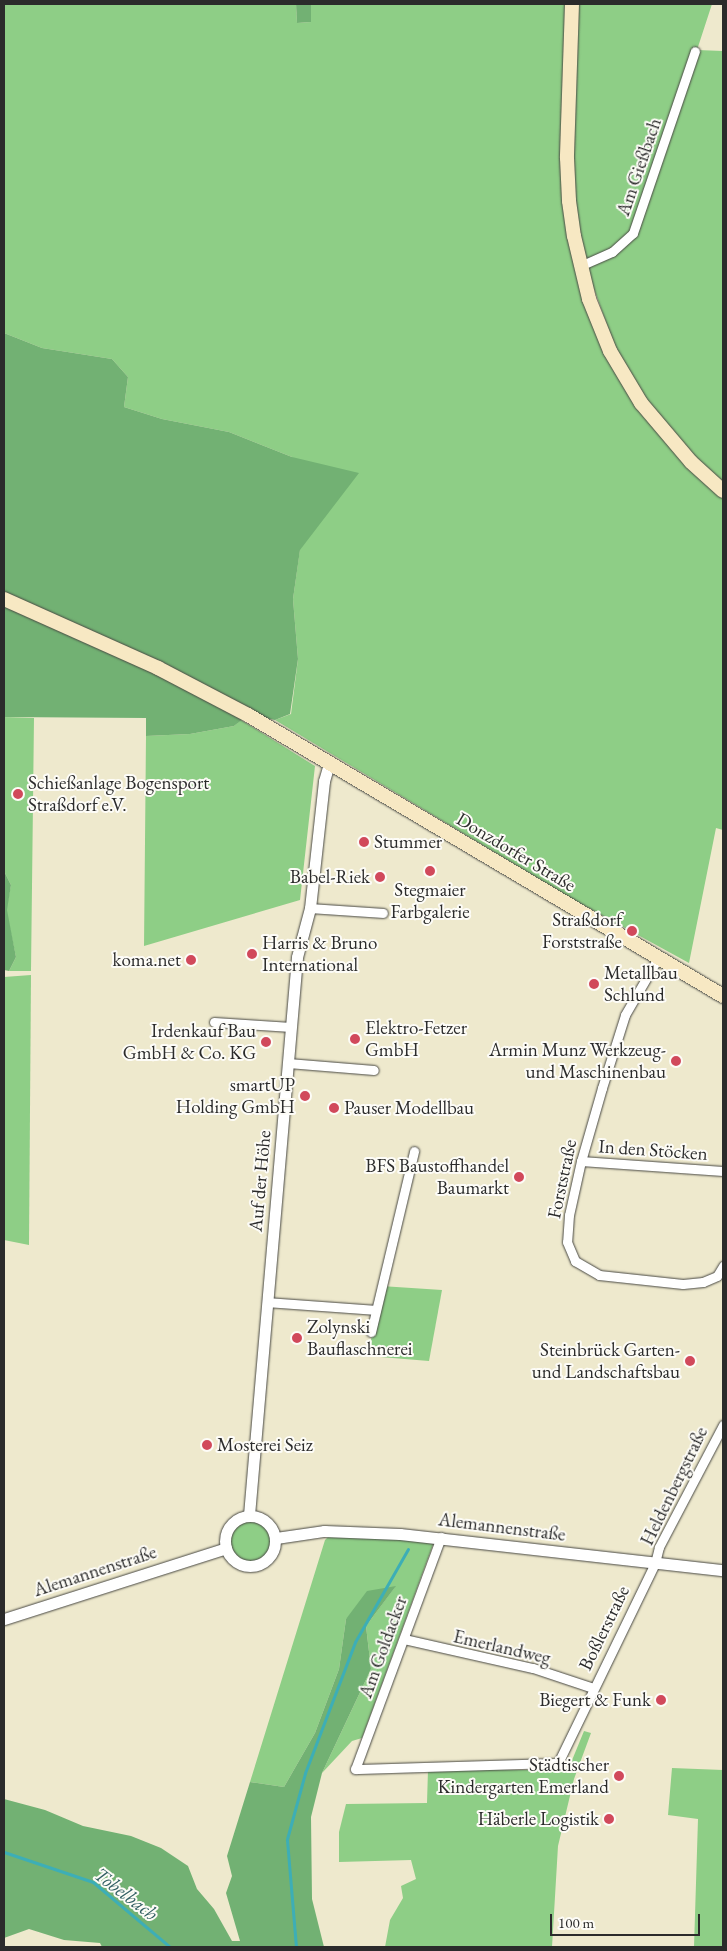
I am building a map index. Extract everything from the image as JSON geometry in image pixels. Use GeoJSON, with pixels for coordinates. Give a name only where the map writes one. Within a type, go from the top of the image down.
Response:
{"type":"FeatureCollection","features":[{"type":"Feature","properties":{"kind":"main road"},"geometry":{"type":"LineString","coordinates":[[572,4],[567,158],[569,201],[580,266],[610,351],[641,403],[691,462],[723,491]]}},
{"type":"Feature","properties":{"kind":"main road","name":"Donzdorfer Straße"},"geometry":{"type":"LineString","coordinates":[[4,599],[158,668],[289,739],[723,996]]}},
{"type":"Feature","properties":{"kind":"street","name":"Am Gießbach"},"geometry":{"type":"LineString","coordinates":[[580,266],[612,252],[633,233],[695,51]]}},
{"type":"Feature","properties":{"kind":"street","name":"Auf der Höhe"},"geometry":{"type":"LineString","coordinates":[[249,1515],[297,957],[310,908],[324,781],[329,764]]}},
{"type":"Feature","properties":{"kind":"street"},"geometry":{"type":"LineString","coordinates":[[310,908],[382,913]]}},
{"type":"Feature","properties":{"kind":"street","name":"Forststraße"},"geometry":{"type":"LineString","coordinates":[[658,958],[625,1015],[581,1161],[569,1215],[567,1242],[575,1260],[583,1267],[599,1275],[683,1284],[716,1276],[723,1266]]}},
{"type":"Feature","properties":{"kind":"street"},"geometry":{"type":"LineString","coordinates":[[214,1022],[291,1027]]}},
{"type":"Feature","properties":{"kind":"street"},"geometry":{"type":"LineString","coordinates":[[288,1063],[374,1070]]}},
{"type":"Feature","properties":{"kind":"street"},"geometry":{"type":"LineString","coordinates":[[371,1332],[414,1150]]}},
{"type":"Feature","properties":{"kind":"street","name":"In den Stöcken"},"geometry":{"type":"LineString","coordinates":[[581,1161],[723,1171]]}},
{"type":"Feature","properties":{"kind":"street"},"geometry":{"type":"LineString","coordinates":[[267,1302],[376,1310]]}},
{"type":"Feature","properties":{"kind":"street","name":"Heldenbergstraße"},"geometry":{"type":"LineString","coordinates":[[655,1563],[659,1547],[723,1425]]}},
{"type":"Feature","properties":{"kind":"street"},"geometry":{"type":"LineString","coordinates":[[249,1515],[264,1520],[276,1538],[269,1558],[256,1566],[235,1561],[226,1548],[225,1537],[230,1526],[238,1518],[249,1515]]}},
{"type":"Feature","properties":{"kind":"street","name":"Alemannenstraße"},"geometry":{"type":"LineString","coordinates":[[276,1538],[332,1531],[441,1537],[723,1570]]}},
{"type":"Feature","properties":{"kind":"street","name":"Am Goldacker"},"geometry":{"type":"LineString","coordinates":[[441,1537],[355,1769],[558,1763]]}},
{"type":"Feature","properties":{"kind":"street","name":"Alemannenstraße"},"geometry":{"type":"LineString","coordinates":[[4,1619],[226,1548]]}},
{"type":"Feature","properties":{"kind":"street","name":"Boßlerstraße"},"geometry":{"type":"LineString","coordinates":[[558,1763],[655,1563]]}},
{"type":"Feature","properties":{"kind":"street","name":"Emerlandweg"},"geometry":{"type":"LineString","coordinates":[[404,1639],[533,1668],[593,1688]]}},
{"type":"Feature","properties":{"kind":"green space"},"geometry":{"type":"Polygon","coordinates":[[[4,4],[296,4],[297,23],[311,22],[311,4],[566,4],[565,45],[582,290],[682,461],[723,499],[723,830],[716,828],[689,963],[574,900],[275,720],[291,714],[298,659],[293,599],[300,549],[324,515],[292,457],[229,432],[162,419],[124,407],[128,377],[112,359],[42,348],[4,333],[4,4]]]}},
{"type":"Feature","properties":{"kind":"green space"},"geometry":{"type":"Polygon","coordinates":[[[296,4],[311,4],[311,22],[297,23],[296,4]]]}},
{"type":"Feature","properties":{"kind":"green space"},"geometry":{"type":"Polygon","coordinates":[[[576,4],[712,4],[697,50],[723,51],[723,482],[703,465],[644,398],[618,355],[586,267],[577,228],[572,180],[576,4]]]}},
{"type":"Feature","properties":{"kind":"green space"},"geometry":{"type":"Polygon","coordinates":[[[4,333],[42,348],[112,359],[128,377],[124,407],[162,419],[229,432],[292,457],[359,473],[300,550],[293,599],[298,659],[290,714],[275,720],[248,715],[234,726],[190,734],[146,736],[146,718],[4,717],[4,333]]]}},
{"type":"Feature","properties":{"kind":"green space","name":"Schießanlage Bogensport Straßdorf e.V."},"geometry":{"type":"Polygon","coordinates":[[[4,717],[34,718],[31,971],[9,971],[16,957],[6,910],[11,885],[4,871],[4,717]]]}},
{"type":"Feature","properties":{"kind":"green space"},"geometry":{"type":"Polygon","coordinates":[[[241,720],[315,766],[300,900],[144,946],[146,736],[190,734],[234,726],[241,720]]]}},
{"type":"Feature","properties":{"kind":"green space"},"geometry":{"type":"Polygon","coordinates":[[[4,871],[11,885],[7,910],[16,957],[9,971],[4,970],[4,871]]]}},
{"type":"Feature","properties":{"kind":"green space"},"geometry":{"type":"Polygon","coordinates":[[[31,975],[29,1245],[4,1240],[4,977],[31,975]]]}},
{"type":"Feature","properties":{"kind":"green space"},"geometry":{"type":"Polygon","coordinates":[[[381,1286],[442,1290],[429,1361],[368,1356],[381,1286]]]}},
{"type":"Feature","properties":{"kind":"green space"},"geometry":{"type":"Polygon","coordinates":[[[250,1520],[265,1526],[271,1541],[265,1556],[250,1562],[235,1556],[229,1541],[235,1526],[250,1520]]]}},
{"type":"Feature","properties":{"kind":"green space"},"geometry":{"type":"Polygon","coordinates":[[[331,1534],[434,1542],[362,1738],[352,1741],[322,1773],[371,1669],[366,1626],[395,1587],[346,1619],[339,1669],[315,1733],[284,1787],[250,1782],[325,1540],[331,1534]]]}},
{"type":"Feature","properties":{"kind":"green space"},"geometry":{"type":"Polygon","coordinates":[[[396,1586],[366,1626],[371,1669],[322,1773],[311,1817],[312,1899],[324,1947],[102,1947],[100,1943],[64,1940],[29,1929],[4,1938],[4,1799],[45,1810],[83,1826],[131,1836],[161,1848],[188,1866],[197,1889],[214,1909],[232,1941],[240,1941],[226,1893],[232,1876],[227,1856],[250,1782],[284,1787],[315,1733],[339,1669],[346,1619],[367,1591],[396,1586]]]}},
{"type":"Feature","properties":{"kind":"green space"},"geometry":{"type":"Polygon","coordinates":[[[584,1731],[591,1733],[574,1779],[558,1846],[552,1947],[385,1947],[390,1920],[403,1898],[401,1886],[416,1879],[411,1860],[339,1862],[339,1832],[346,1804],[427,1803],[428,1770],[568,1770],[584,1731]]]}},
{"type":"Feature","properties":{"kind":"green space"},"geometry":{"type":"Polygon","coordinates":[[[672,1768],[723,1770],[723,1947],[694,1947],[698,1819],[668,1815],[672,1768]]]}},
{"type":"Feature","properties":{"kind":"waterway"},"geometry":{"type":"LineString","coordinates":[[296,1947],[287,1839],[305,1773],[355,1642],[408,1549]]}},
{"type":"Feature","properties":{"kind":"waterway","name":"Tobelbach"},"geometry":{"type":"LineString","coordinates":[[4,1852],[93,1882],[170,1947]]}},
{"type":"Feature","properties":{"kind":"place","name":"Schießanlage Bogensport Straßdorf e.V."},"geometry":{"type":"Point","coordinates":[18,794]}},
{"type":"Feature","properties":{"kind":"place","name":"Stummer"},"geometry":{"type":"Point","coordinates":[364,842]}},
{"type":"Feature","properties":{"kind":"place","name":"Stegmaier Farbgalerie"},"geometry":{"type":"Point","coordinates":[430,871]}},
{"type":"Feature","properties":{"kind":"place","name":"Babel-Riek"},"geometry":{"type":"Point","coordinates":[380,877]}},
{"type":"Feature","properties":{"kind":"place","name":"Straßdorf Forststraße"},"geometry":{"type":"Point","coordinates":[632,931]}},
{"type":"Feature","properties":{"kind":"place","name":"Harris & Bruno International"},"geometry":{"type":"Point","coordinates":[252,954]}},
{"type":"Feature","properties":{"kind":"place","name":"koma.net"},"geometry":{"type":"Point","coordinates":[191,960]}},
{"type":"Feature","properties":{"kind":"place","name":"Metallbau Schlund"},"geometry":{"type":"Point","coordinates":[594,984]}},
{"type":"Feature","properties":{"kind":"place","name":"Elektro-Fetzer GmbH"},"geometry":{"type":"Point","coordinates":[355,1039]}},
{"type":"Feature","properties":{"kind":"place","name":"Irdenkauf Bau GmbH & Co. KG"},"geometry":{"type":"Point","coordinates":[266,1042]}},
{"type":"Feature","properties":{"kind":"place","name":"Armin Munz Werkzeug- und Maschinenbau"},"geometry":{"type":"Point","coordinates":[676,1061]}},
{"type":"Feature","properties":{"kind":"place","name":"smartUP Holding GmbH"},"geometry":{"type":"Point","coordinates":[305,1096]}},
{"type":"Feature","properties":{"kind":"place","name":"Pauser Modellbau"},"geometry":{"type":"Point","coordinates":[334,1108]}},
{"type":"Feature","properties":{"kind":"place","name":"BFS Baustoffhandel Baumarkt"},"geometry":{"type":"Point","coordinates":[519,1177]}},
{"type":"Feature","properties":{"kind":"place","name":"Zolynski Bauflaschnerei"},"geometry":{"type":"Point","coordinates":[297,1338]}},
{"type":"Feature","properties":{"kind":"place","name":"Steinbrück Garten- und Landschaftsbau"},"geometry":{"type":"Point","coordinates":[690,1361]}},
{"type":"Feature","properties":{"kind":"place","name":"Mosterei Seiz"},"geometry":{"type":"Point","coordinates":[207,1445]}},
{"type":"Feature","properties":{"kind":"place","name":"Biegert & Funk"},"geometry":{"type":"Point","coordinates":[661,1700]}},
{"type":"Feature","properties":{"kind":"place","name":"Städtischer Kindergarten Emerland"},"geometry":{"type":"Point","coordinates":[619,1776]}},
{"type":"Feature","properties":{"kind":"place","name":"Häberle Logistik"},"geometry":{"type":"Point","coordinates":[609,1819]}}]}
